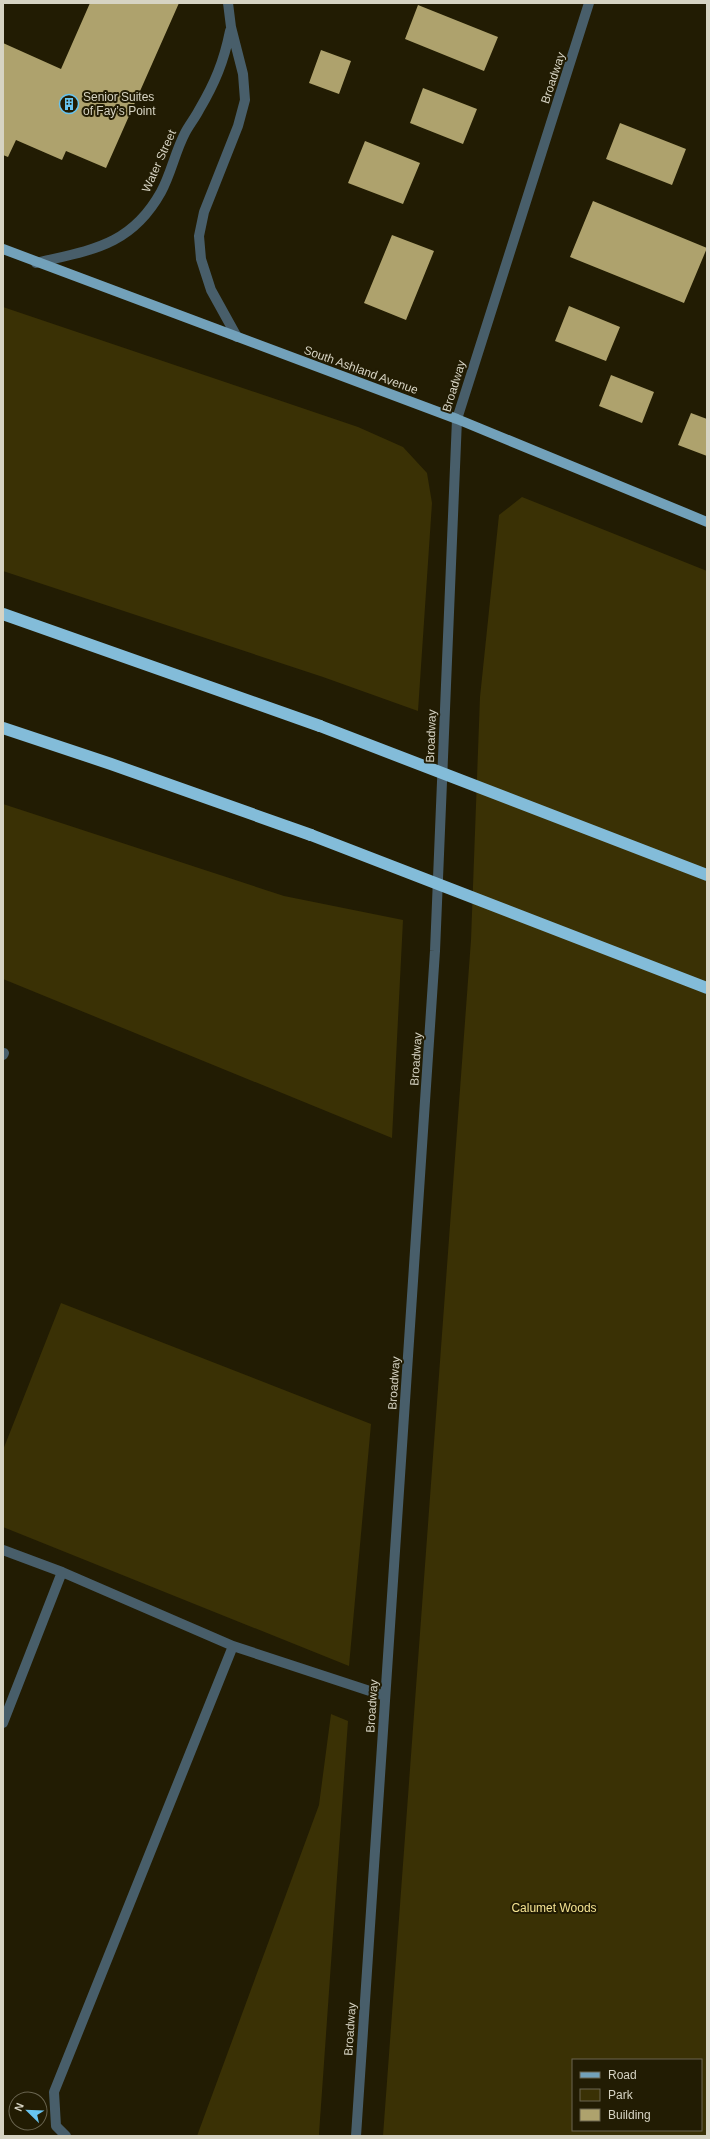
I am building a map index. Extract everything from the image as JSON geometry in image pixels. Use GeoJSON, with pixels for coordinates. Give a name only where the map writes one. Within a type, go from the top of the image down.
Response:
{"type":"FeatureCollection","features":[{"type":"Feature","properties":{"kind":"highway"},"geometry":{"type":"LineString","coordinates":[[3,614],[320,726],[707,875]]}},
{"type":"Feature","properties":{"kind":"highway"},"geometry":{"type":"LineString","coordinates":[[3,728],[112,764],[311,836],[707,988]]}},
{"type":"Feature","properties":{"kind":"main road","name":"South Ashland Avenue"},"geometry":{"type":"LineString","coordinates":[[3,250],[457,419],[707,522]]}},
{"type":"Feature","properties":{"kind":"street","name":"Water Street"},"geometry":{"type":"LineString","coordinates":[[228,3],[231,27],[243,74],[245,100],[238,126],[204,212],[199,236],[201,258],[211,290],[237,337]]}},
{"type":"Feature","properties":{"kind":"street","name":"Broadway"},"geometry":{"type":"LineString","coordinates":[[356,2136],[435,951],[457,419],[589,3]]}},
{"type":"Feature","properties":{"kind":"street","name":"Water Street"},"geometry":{"type":"LineString","coordinates":[[36,262],[96,249],[119,238],[140,221],[161,191],[185,132],[215,81],[225,58],[231,27]]}},
{"type":"Feature","properties":{"kind":"street"},"geometry":{"type":"LineString","coordinates":[[3,1550],[62,1572],[233,1646],[385,1696]]}},
{"type":"Feature","properties":{"kind":"street"},"geometry":{"type":"LineString","coordinates":[[3,1723],[62,1572]]}},
{"type":"Feature","properties":{"kind":"street"},"geometry":{"type":"LineString","coordinates":[[66,2136],[56,2126],[54,2092],[233,1646]]}},
{"type":"Feature","properties":{"kind":"green space"},"geometry":{"type":"Polygon","coordinates":[[[3,307],[358,427],[403,447],[427,473],[432,503],[418,711],[323,677],[3,571],[3,307]]]}},
{"type":"Feature","properties":{"kind":"green space","name":"Calumet Woods"},"geometry":{"type":"Polygon","coordinates":[[[522,497],[707,571],[707,2136],[383,2136],[471,940],[480,697],[499,515],[522,497]]]}},
{"type":"Feature","properties":{"kind":"green space"},"geometry":{"type":"Polygon","coordinates":[[[3,804],[284,896],[403,920],[392,1138],[3,979],[3,804]]]}},
{"type":"Feature","properties":{"kind":"green space"},"geometry":{"type":"Polygon","coordinates":[[[61,1303],[371,1424],[349,1666],[3,1527],[3,1450],[61,1303]]]}},
{"type":"Feature","properties":{"kind":"green space"},"geometry":{"type":"Polygon","coordinates":[[[331,1714],[348,1721],[319,2136],[197,2136],[319,1805],[331,1714]]]}},
{"type":"Feature","properties":{"kind":"building","name":"Senior Suites of Fay’s Point"},"geometry":{"type":"Polygon","coordinates":[[[90,3],[179,3],[106,168],[66,151],[62,160],[16,140],[8,157],[3,155],[3,43],[61,69],[90,3]]]}},
{"type":"Feature","properties":{"kind":"building"},"geometry":{"type":"Polygon","coordinates":[[[418,5],[498,37],[484,71],[405,39],[418,5]]]}},
{"type":"Feature","properties":{"kind":"building"},"geometry":{"type":"Polygon","coordinates":[[[321,50],[351,61],[339,94],[309,83],[321,50]]]}},
{"type":"Feature","properties":{"kind":"building"},"geometry":{"type":"Polygon","coordinates":[[[423,88],[477,109],[463,144],[410,123],[423,88]]]}},
{"type":"Feature","properties":{"kind":"building"},"geometry":{"type":"Polygon","coordinates":[[[620,123],[686,149],[672,185],[606,159],[620,123]]]}},
{"type":"Feature","properties":{"kind":"building"},"geometry":{"type":"Polygon","coordinates":[[[365,141],[420,163],[403,204],[348,183],[365,141]]]}},
{"type":"Feature","properties":{"kind":"building"},"geometry":{"type":"Polygon","coordinates":[[[593,201],[707,248],[684,303],[570,257],[593,201]]]}},
{"type":"Feature","properties":{"kind":"building"},"geometry":{"type":"Polygon","coordinates":[[[392,235],[434,251],[406,320],[364,303],[392,235]]]}},
{"type":"Feature","properties":{"kind":"building"},"geometry":{"type":"Polygon","coordinates":[[[569,306],[620,327],[606,361],[555,341],[569,306]]]}},
{"type":"Feature","properties":{"kind":"building"},"geometry":{"type":"Polygon","coordinates":[[[611,375],[654,392],[642,423],[599,406],[611,375]]]}},
{"type":"Feature","properties":{"kind":"building"},"geometry":{"type":"Polygon","coordinates":[[[691,413],[707,419],[707,456],[678,445],[691,413]]]}},
{"type":"Feature","properties":{"kind":"place","name":"Senior Suites of Fay’s Point"},"geometry":{"type":"Point","coordinates":[69,104]}}]}
